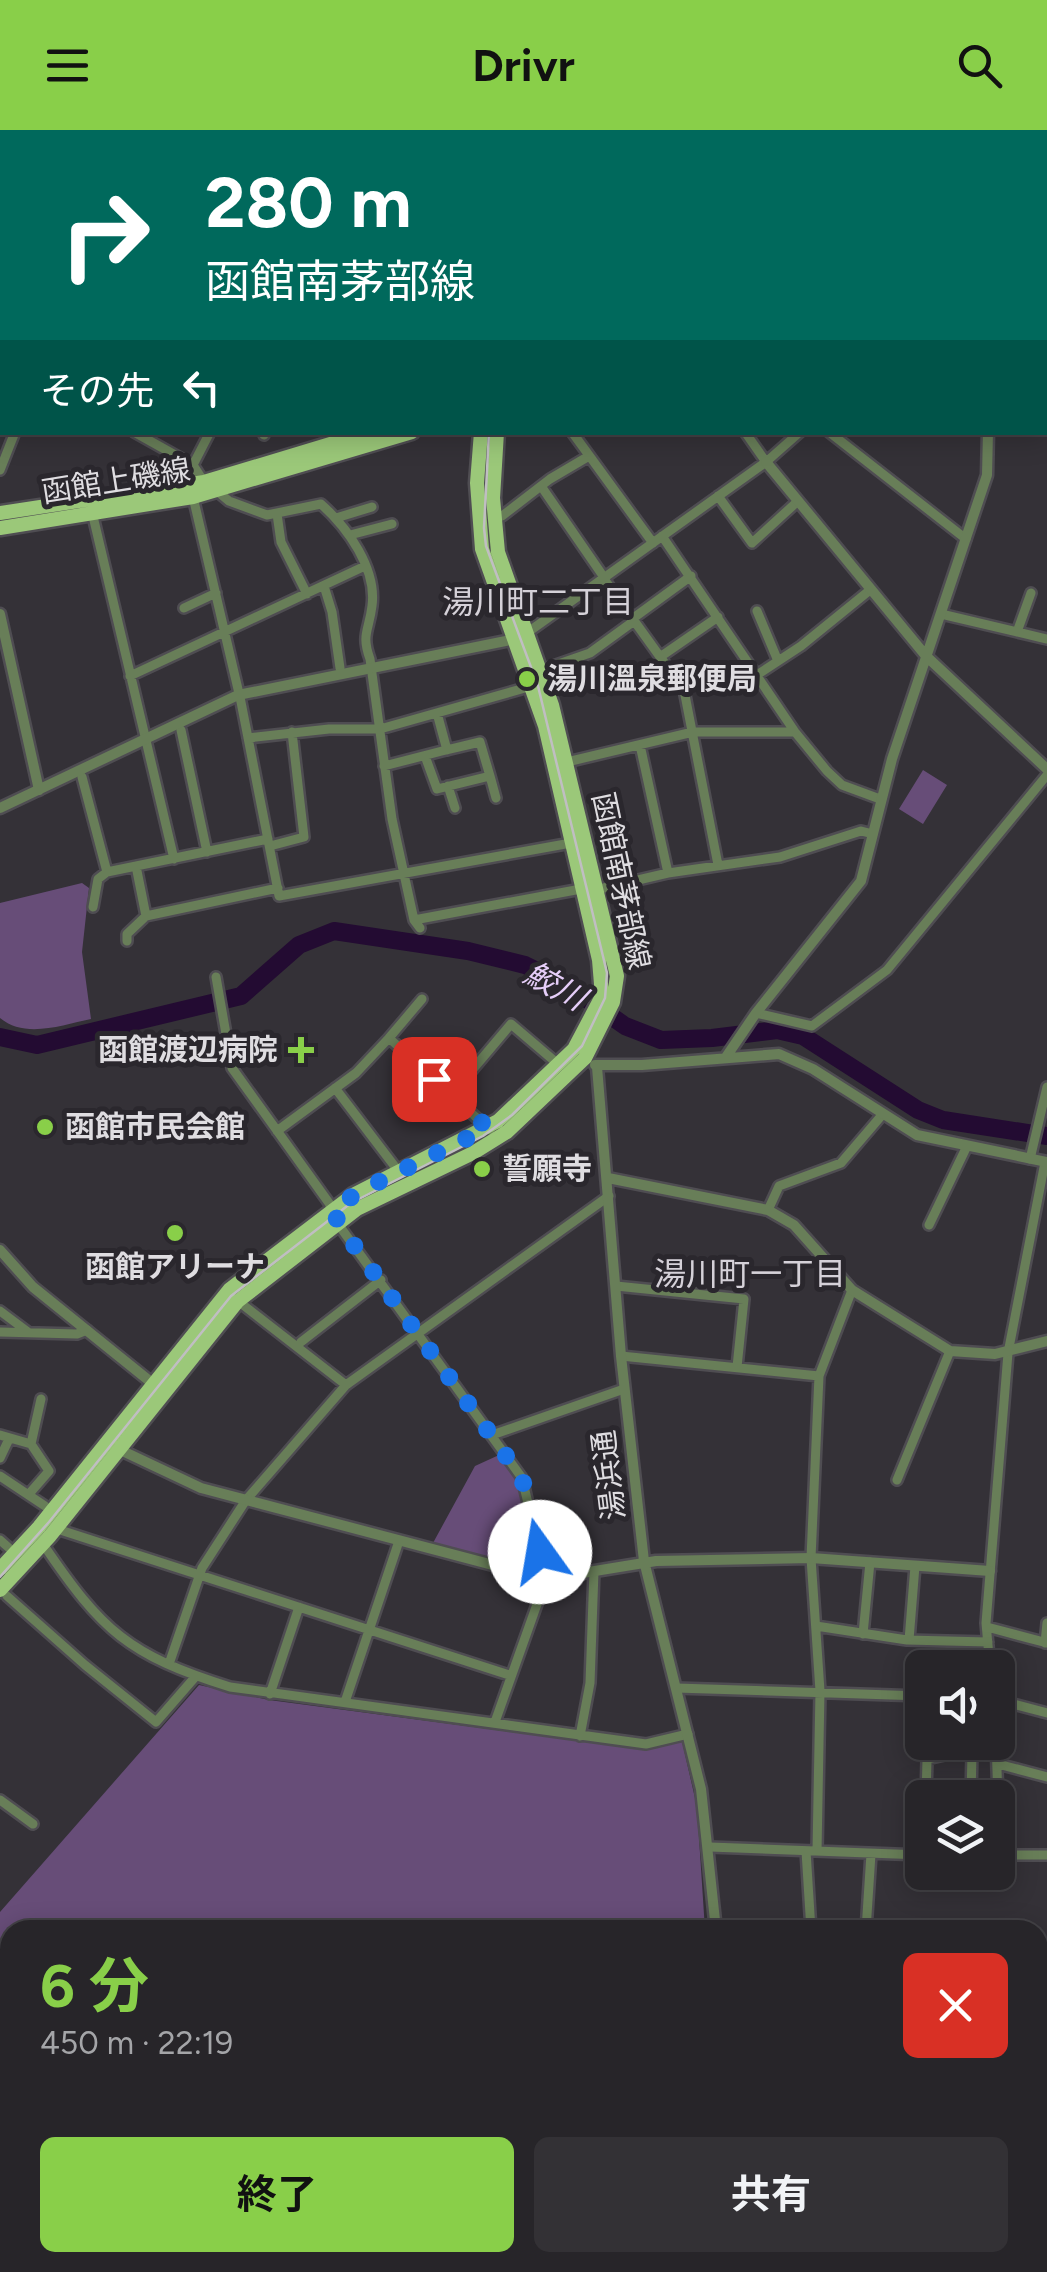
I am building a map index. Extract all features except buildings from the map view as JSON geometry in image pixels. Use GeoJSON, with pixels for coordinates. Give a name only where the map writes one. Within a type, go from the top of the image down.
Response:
{"type":"FeatureCollection","features":[{"type":"Feature","properties":{"kind":"main road","name":"函館上磯線"},"geometry":{"type":"LineString","coordinates":[[0,528],[204,482],[360,435]]}},
{"type":"Feature","properties":{"kind":"main road","name":"函館上磯線"},"geometry":{"type":"LineString","coordinates":[[0,513],[193,497],[402,435]]}},
{"type":"Feature","properties":{"kind":"main road"},"geometry":{"type":"LineString","coordinates":[[479,435],[477,483],[482,549],[522,636]]}},
{"type":"Feature","properties":{"kind":"main road"},"geometry":{"type":"LineString","coordinates":[[497,435],[494,518],[498,552],[522,636]]}},
{"type":"Feature","properties":{"kind":"main road","name":"函館南茅部線"},"geometry":{"type":"LineString","coordinates":[[0,1569],[113,1446],[230,1289],[335,1217],[494,1133],[585,1058],[616,976],[571,843],[522,636]]}},
{"type":"Feature","properties":{"kind":"main road","name":"函館南茅部線"},"geometry":{"type":"LineString","coordinates":[[522,636],[567,762],[588,889]]}},
{"type":"Feature","properties":{"kind":"main road","name":"函館南茅部線"},"geometry":{"type":"LineString","coordinates":[[158,1389],[238,1302],[360,1191],[494,1133],[558,1064],[585,1058]]}},
{"type":"Feature","properties":{"kind":"main road","name":"函館南茅部線"},"geometry":{"type":"LineString","coordinates":[[4,1593],[43,1544],[49,1518]]}},
{"type":"Feature","properties":{"kind":"street"},"geometry":{"type":"LineString","coordinates":[[0,470],[14,435]]}},
{"type":"Feature","properties":{"kind":"street"},"geometry":{"type":"LineString","coordinates":[[140,435],[193,464],[204,482]]}},
{"type":"Feature","properties":{"kind":"street"},"geometry":{"type":"LineString","coordinates":[[193,464],[208,435]]}},
{"type":"Feature","properties":{"kind":"street"},"geometry":{"type":"LineString","coordinates":[[574,435],[653,543]]}},
{"type":"Feature","properties":{"kind":"street"},"geometry":{"type":"LineString","coordinates":[[747,435],[926,656],[1047,772],[888,970],[812,1026],[752,1018]]}},
{"type":"Feature","properties":{"kind":"street"},"geometry":{"type":"LineString","coordinates":[[0,808],[238,694],[522,636],[766,462],[797,435]]}},
{"type":"Feature","properties":{"kind":"street"},"geometry":{"type":"LineString","coordinates":[[833,435],[966,539]]}},
{"type":"Feature","properties":{"kind":"street"},"geometry":{"type":"LineString","coordinates":[[726,1057],[752,1018],[862,881],[880,799],[988,475],[988,435]]}},
{"type":"Feature","properties":{"kind":"street"},"geometry":{"type":"LineString","coordinates":[[494,518],[589,456]]}},
{"type":"Feature","properties":{"kind":"street"},"geometry":{"type":"LineString","coordinates":[[542,486],[684,690],[718,865]]}},
{"type":"Feature","properties":{"kind":"street"},"geometry":{"type":"LineString","coordinates":[[217,491],[228,502],[263,514],[318,503],[350,536],[365,566],[372,586],[372,605],[364,636],[384,766],[417,924],[668,873],[780,857],[862,832],[873,834]]}},
{"type":"Feature","properties":{"kind":"street"},"geometry":{"type":"LineString","coordinates":[[718,496],[752,544],[798,501]]}},
{"type":"Feature","properties":{"kind":"street"},"geometry":{"type":"LineString","coordinates":[[193,497],[280,896],[571,843]]}},
{"type":"Feature","properties":{"kind":"street"},"geometry":{"type":"LineString","coordinates":[[91,505],[174,859]]}},
{"type":"Feature","properties":{"kind":"street"},"geometry":{"type":"LineString","coordinates":[[336,518],[372,507]]}},
{"type":"Feature","properties":{"kind":"street"},"geometry":{"type":"LineString","coordinates":[[278,514],[281,542],[307,594]]}},
{"type":"Feature","properties":{"kind":"street"},"geometry":{"type":"LineString","coordinates":[[350,536],[392,524]]}},
{"type":"Feature","properties":{"kind":"street"},"geometry":{"type":"LineString","coordinates":[[662,536],[795,732],[842,784],[880,799]]}},
{"type":"Feature","properties":{"kind":"street"},"geometry":{"type":"LineString","coordinates":[[130,676],[365,566]]}},
{"type":"Feature","properties":{"kind":"street"},"geometry":{"type":"LineString","coordinates":[[547,668],[590,653],[690,576]]}},
{"type":"Feature","properties":{"kind":"street"},"geometry":{"type":"LineString","coordinates":[[324,586],[340,668]]}},
{"type":"Feature","properties":{"kind":"street"},"geometry":{"type":"LineString","coordinates":[[757,675],[870,590]]}},
{"type":"Feature","properties":{"kind":"street"},"geometry":{"type":"LineString","coordinates":[[184,608],[216,593]]}},
{"type":"Feature","properties":{"kind":"street"},"geometry":{"type":"LineString","coordinates":[[1017,632],[1031,593]]}},
{"type":"Feature","properties":{"kind":"street"},"geometry":{"type":"LineString","coordinates":[[757,611],[778,661]]}},
{"type":"Feature","properties":{"kind":"street"},"geometry":{"type":"LineString","coordinates":[[0,614],[39,790]]}},
{"type":"Feature","properties":{"kind":"street"},"geometry":{"type":"LineString","coordinates":[[941,614],[1047,639]]}},
{"type":"Feature","properties":{"kind":"street"},"geometry":{"type":"LineString","coordinates":[[660,657],[718,617]]}},
{"type":"Feature","properties":{"kind":"street"},"geometry":{"type":"LineString","coordinates":[[248,738],[380,729],[532,686]]}},
{"type":"Feature","properties":{"kind":"street"},"geometry":{"type":"LineString","coordinates":[[437,713],[447,750]]}},
{"type":"Feature","properties":{"kind":"street"},"geometry":{"type":"LineString","coordinates":[[181,730],[206,852]]}},
{"type":"Feature","properties":{"kind":"street"},"geometry":{"type":"LineString","coordinates":[[94,907],[98,879],[107,872],[304,837],[292,732]]}},
{"type":"Feature","properties":{"kind":"street"},"geometry":{"type":"LineString","coordinates":[[567,762],[693,732],[795,732]]}},
{"type":"Feature","properties":{"kind":"street"},"geometry":{"type":"LineString","coordinates":[[384,766],[480,742],[496,798]]}},
{"type":"Feature","properties":{"kind":"street"},"geometry":{"type":"LineString","coordinates":[[640,745],[668,873]]}},
{"type":"Feature","properties":{"kind":"street"},"geometry":{"type":"LineString","coordinates":[[424,756],[437,788],[490,776]]}},
{"type":"Feature","properties":{"kind":"street"},"geometry":{"type":"LineString","coordinates":[[82,778],[107,872]]}},
{"type":"Feature","properties":{"kind":"street"},"geometry":{"type":"LineString","coordinates":[[448,786],[455,808]]}},
{"type":"Feature","properties":{"kind":"street"},"geometry":{"type":"LineString","coordinates":[[136,866],[146,916]]}},
{"type":"Feature","properties":{"kind":"street"},"geometry":{"type":"LineString","coordinates":[[127,940],[126,934],[146,916],[278,888]]}},
{"type":"Feature","properties":{"kind":"street"},"geometry":{"type":"LineString","coordinates":[[216,977],[232,1068],[522,1478],[546,1580],[494,1722]]}},
{"type":"Feature","properties":{"kind":"street"},"geometry":{"type":"LineString","coordinates":[[278,1131],[356,1073],[422,998]]}},
{"type":"Feature","properties":{"kind":"street"},"geometry":{"type":"LineString","coordinates":[[452,1094],[511,1024],[558,1064]]}},
{"type":"Feature","properties":{"kind":"street"},"geometry":{"type":"LineString","coordinates":[[388,1038],[494,1133]]}},
{"type":"Feature","properties":{"kind":"street"},"geometry":{"type":"LineString","coordinates":[[585,1058],[779,1054],[793,1058],[917,1135],[1031,1154],[1046,1162],[1008,1352],[990,1571],[989,1650]]}},
{"type":"Feature","properties":{"kind":"street","name":"湯浜通"},"geometry":{"type":"LineString","coordinates":[[585,1058],[608,1178],[620,1356],[644,1562],[688,1734],[710,1847],[715,1920]]}},
{"type":"Feature","properties":{"kind":"street"},"geometry":{"type":"LineString","coordinates":[[1031,1154],[1047,1087]]}},
{"type":"Feature","properties":{"kind":"street"},"geometry":{"type":"LineString","coordinates":[[335,1088],[399,1172]]}},
{"type":"Feature","properties":{"kind":"street"},"geometry":{"type":"LineString","coordinates":[[768,1210],[779,1186],[842,1163],[882,1115]]}},
{"type":"Feature","properties":{"kind":"street"},"geometry":{"type":"LineString","coordinates":[[928,1225],[967,1146]]}},
{"type":"Feature","properties":{"kind":"street"},"geometry":{"type":"LineString","coordinates":[[608,1178],[768,1210],[794,1225],[852,1290],[950,1350],[1008,1352],[1047,1342]]}},
{"type":"Feature","properties":{"kind":"street"},"geometry":{"type":"LineString","coordinates":[[169,1664],[199,1575],[246,1500],[346,1385],[609,1196]]}},
{"type":"Feature","properties":{"kind":"street"},"geometry":{"type":"LineString","coordinates":[[0,1250],[22,1277],[158,1389]]}},
{"type":"Feature","properties":{"kind":"street"},"geometry":{"type":"LineString","coordinates":[[301,1342],[381,1280]]}},
{"type":"Feature","properties":{"kind":"street"},"geometry":{"type":"LineString","coordinates":[[616,1286],[744,1299],[737,1367]]}},
{"type":"Feature","properties":{"kind":"street"},"geometry":{"type":"LineString","coordinates":[[811,1920],[820,1692],[811,1558],[820,1376],[852,1290]]}},
{"type":"Feature","properties":{"kind":"street"},"geometry":{"type":"LineString","coordinates":[[238,1302],[346,1385]]}},
{"type":"Feature","properties":{"kind":"street"},"geometry":{"type":"LineString","coordinates":[[0,1311],[30,1333]]}},
{"type":"Feature","properties":{"kind":"street"},"geometry":{"type":"LineString","coordinates":[[0,1332],[77,1334],[87,1330]]}},
{"type":"Feature","properties":{"kind":"street"},"geometry":{"type":"LineString","coordinates":[[897,1480],[950,1350]]}},
{"type":"Feature","properties":{"kind":"street"},"geometry":{"type":"LineString","coordinates":[[620,1356],[820,1376]]}},
{"type":"Feature","properties":{"kind":"street"},"geometry":{"type":"LineString","coordinates":[[492,1435],[624,1390]]}},
{"type":"Feature","properties":{"kind":"street"},"geometry":{"type":"LineString","coordinates":[[31,1444],[41,1399]]}},
{"type":"Feature","properties":{"kind":"street"},"geometry":{"type":"LineString","coordinates":[[0,1458],[5,1437],[31,1444],[49,1471],[29,1494]]}},
{"type":"Feature","properties":{"kind":"street"},"geometry":{"type":"LineString","coordinates":[[113,1446],[200,1488],[546,1580],[644,1562],[811,1558],[990,1571]]}},
{"type":"Feature","properties":{"kind":"street"},"geometry":{"type":"LineString","coordinates":[[0,1476],[29,1494],[49,1518],[199,1575],[509,1674]]}},
{"type":"Feature","properties":{"kind":"street"},"geometry":{"type":"LineString","coordinates":[[0,1540],[9,1548]]}},
{"type":"Feature","properties":{"kind":"street"},"geometry":{"type":"LineString","coordinates":[[345,1702],[400,1541]]}},
{"type":"Feature","properties":{"kind":"street"},"geometry":{"type":"LineString","coordinates":[[43,1544],[86,1605],[125,1642],[196,1676],[270,1694],[646,1744],[688,1734]]}},
{"type":"Feature","properties":{"kind":"street"},"geometry":{"type":"LineString","coordinates":[[863,1634],[870,1562]]}},
{"type":"Feature","properties":{"kind":"street"},"geometry":{"type":"LineString","coordinates":[[909,1640],[916,1566]]}},
{"type":"Feature","properties":{"kind":"street"},"geometry":{"type":"LineString","coordinates":[[580,1736],[590,1683],[594,1571]]}},
{"type":"Feature","properties":{"kind":"street"},"geometry":{"type":"LineString","coordinates":[[4,1593],[156,1722],[196,1676]]}},
{"type":"Feature","properties":{"kind":"street"},"geometry":{"type":"LineString","coordinates":[[270,1694],[299,1607]]}},
{"type":"Feature","properties":{"kind":"street"},"geometry":{"type":"LineString","coordinates":[[987,1627],[1046,1643],[1047,1623]]}},
{"type":"Feature","properties":{"kind":"street"},"geometry":{"type":"LineString","coordinates":[[816,1626],[909,1640],[988,1642]]}},
{"type":"Feature","properties":{"kind":"street"},"geometry":{"type":"LineString","coordinates":[[676,1688],[905,1695]]}},
{"type":"Feature","properties":{"kind":"street"},"geometry":{"type":"LineString","coordinates":[[1015,1705],[1047,1713]]}},
{"type":"Feature","properties":{"kind":"street"},"geometry":{"type":"LineString","coordinates":[[926,1780],[927,1759],[958,1752],[972,1754],[971,1780]]}},
{"type":"Feature","properties":{"kind":"street"},"geometry":{"type":"LineString","coordinates":[[998,1760],[998,1780]]}},
{"type":"Feature","properties":{"kind":"street"},"geometry":{"type":"LineString","coordinates":[[998,1764],[1047,1777]]}},
{"type":"Feature","properties":{"kind":"street"},"geometry":{"type":"LineString","coordinates":[[0,1800],[33,1824]]}},
{"type":"Feature","properties":{"kind":"street"},"geometry":{"type":"LineString","coordinates":[[710,1847],[905,1855]]}},
{"type":"Feature","properties":{"kind":"street"},"geometry":{"type":"LineString","coordinates":[[867,1920],[870,1854]]}},
{"type":"Feature","properties":{"kind":"street"},"geometry":{"type":"LineString","coordinates":[[1015,1855],[1047,1855]]}},
{"type":"Feature","properties":{"kind":"shaded area"},"geometry":{"type":"Polygon","coordinates":[[[923,770],[947,785],[923,824],[899,809],[923,770]]]}},
{"type":"Feature","properties":{"kind":"shaded area"},"geometry":{"type":"Polygon","coordinates":[[[82,883],[89,888],[82,952],[91,1019],[44,1029],[10,1024],[0,1018],[0,903],[82,883]]]}},
{"type":"Feature","properties":{"kind":"shaded area"},"geometry":{"type":"Polygon","coordinates":[[[499,1455],[518,1479],[536,1563],[531,1570],[433,1543],[475,1466],[499,1455]]]}},
{"type":"Feature","properties":{"kind":"shaded area"},"geometry":{"type":"Polygon","coordinates":[[[199,1685],[269,1700],[648,1750],[682,1741],[697,1807],[704,1920],[0,1920],[0,1912],[199,1685]]]}},
{"type":"Feature","properties":{"kind":"waterway","name":"鮫川"},"geometry":{"type":"LineString","coordinates":[[0,1037],[37,1045],[241,996],[299,945],[334,931],[468,951],[525,965],[570,987],[625,1026],[661,1040],[777,1030],[803,1036],[918,1110],[943,1120],[1047,1136]]}},
{"type":"Feature","properties":{"kind":"tram line"},"geometry":{"type":"LineString","coordinates":[[0,1577],[231,1296],[351,1203],[483,1136],[512,1115],[582,1046],[605,998],[607,973],[538,686],[486,546],[489,435]]}},
{"type":"Feature","properties":{"kind":"place","name":"湯川溫泉郵便局"},"geometry":{"type":"Point","coordinates":[527,679]}},
{"type":"Feature","properties":{"kind":"place","name":"函館渡辺病院"},"geometry":{"type":"Point","coordinates":[301,1050]}},
{"type":"Feature","properties":{"kind":"place","name":"函館市民会館"},"geometry":{"type":"Point","coordinates":[45,1127]}},
{"type":"Feature","properties":{"kind":"place","name":"誓願寺"},"geometry":{"type":"Point","coordinates":[482,1169]}},
{"type":"Feature","properties":{"kind":"place","name":"函館アリーナ"},"geometry":{"type":"Point","coordinates":[175,1233]}},
{"type":"Feature","properties":{"kind":"district","name":"湯川町二丁目"},"geometry":{"type":"Point","coordinates":[538,602]}},
{"type":"Feature","properties":{"kind":"district","name":"湯川町一丁目"},"geometry":{"type":"Point","coordinates":[750,1274]}},
{"type":"Feature","properties":{"kind":"route"},"geometry":{"type":"LineString","coordinates":[[434,1079],[488,1128],[360,1191],[332,1210],[338,1224],[522,1478],[540,1552]]}}]}
